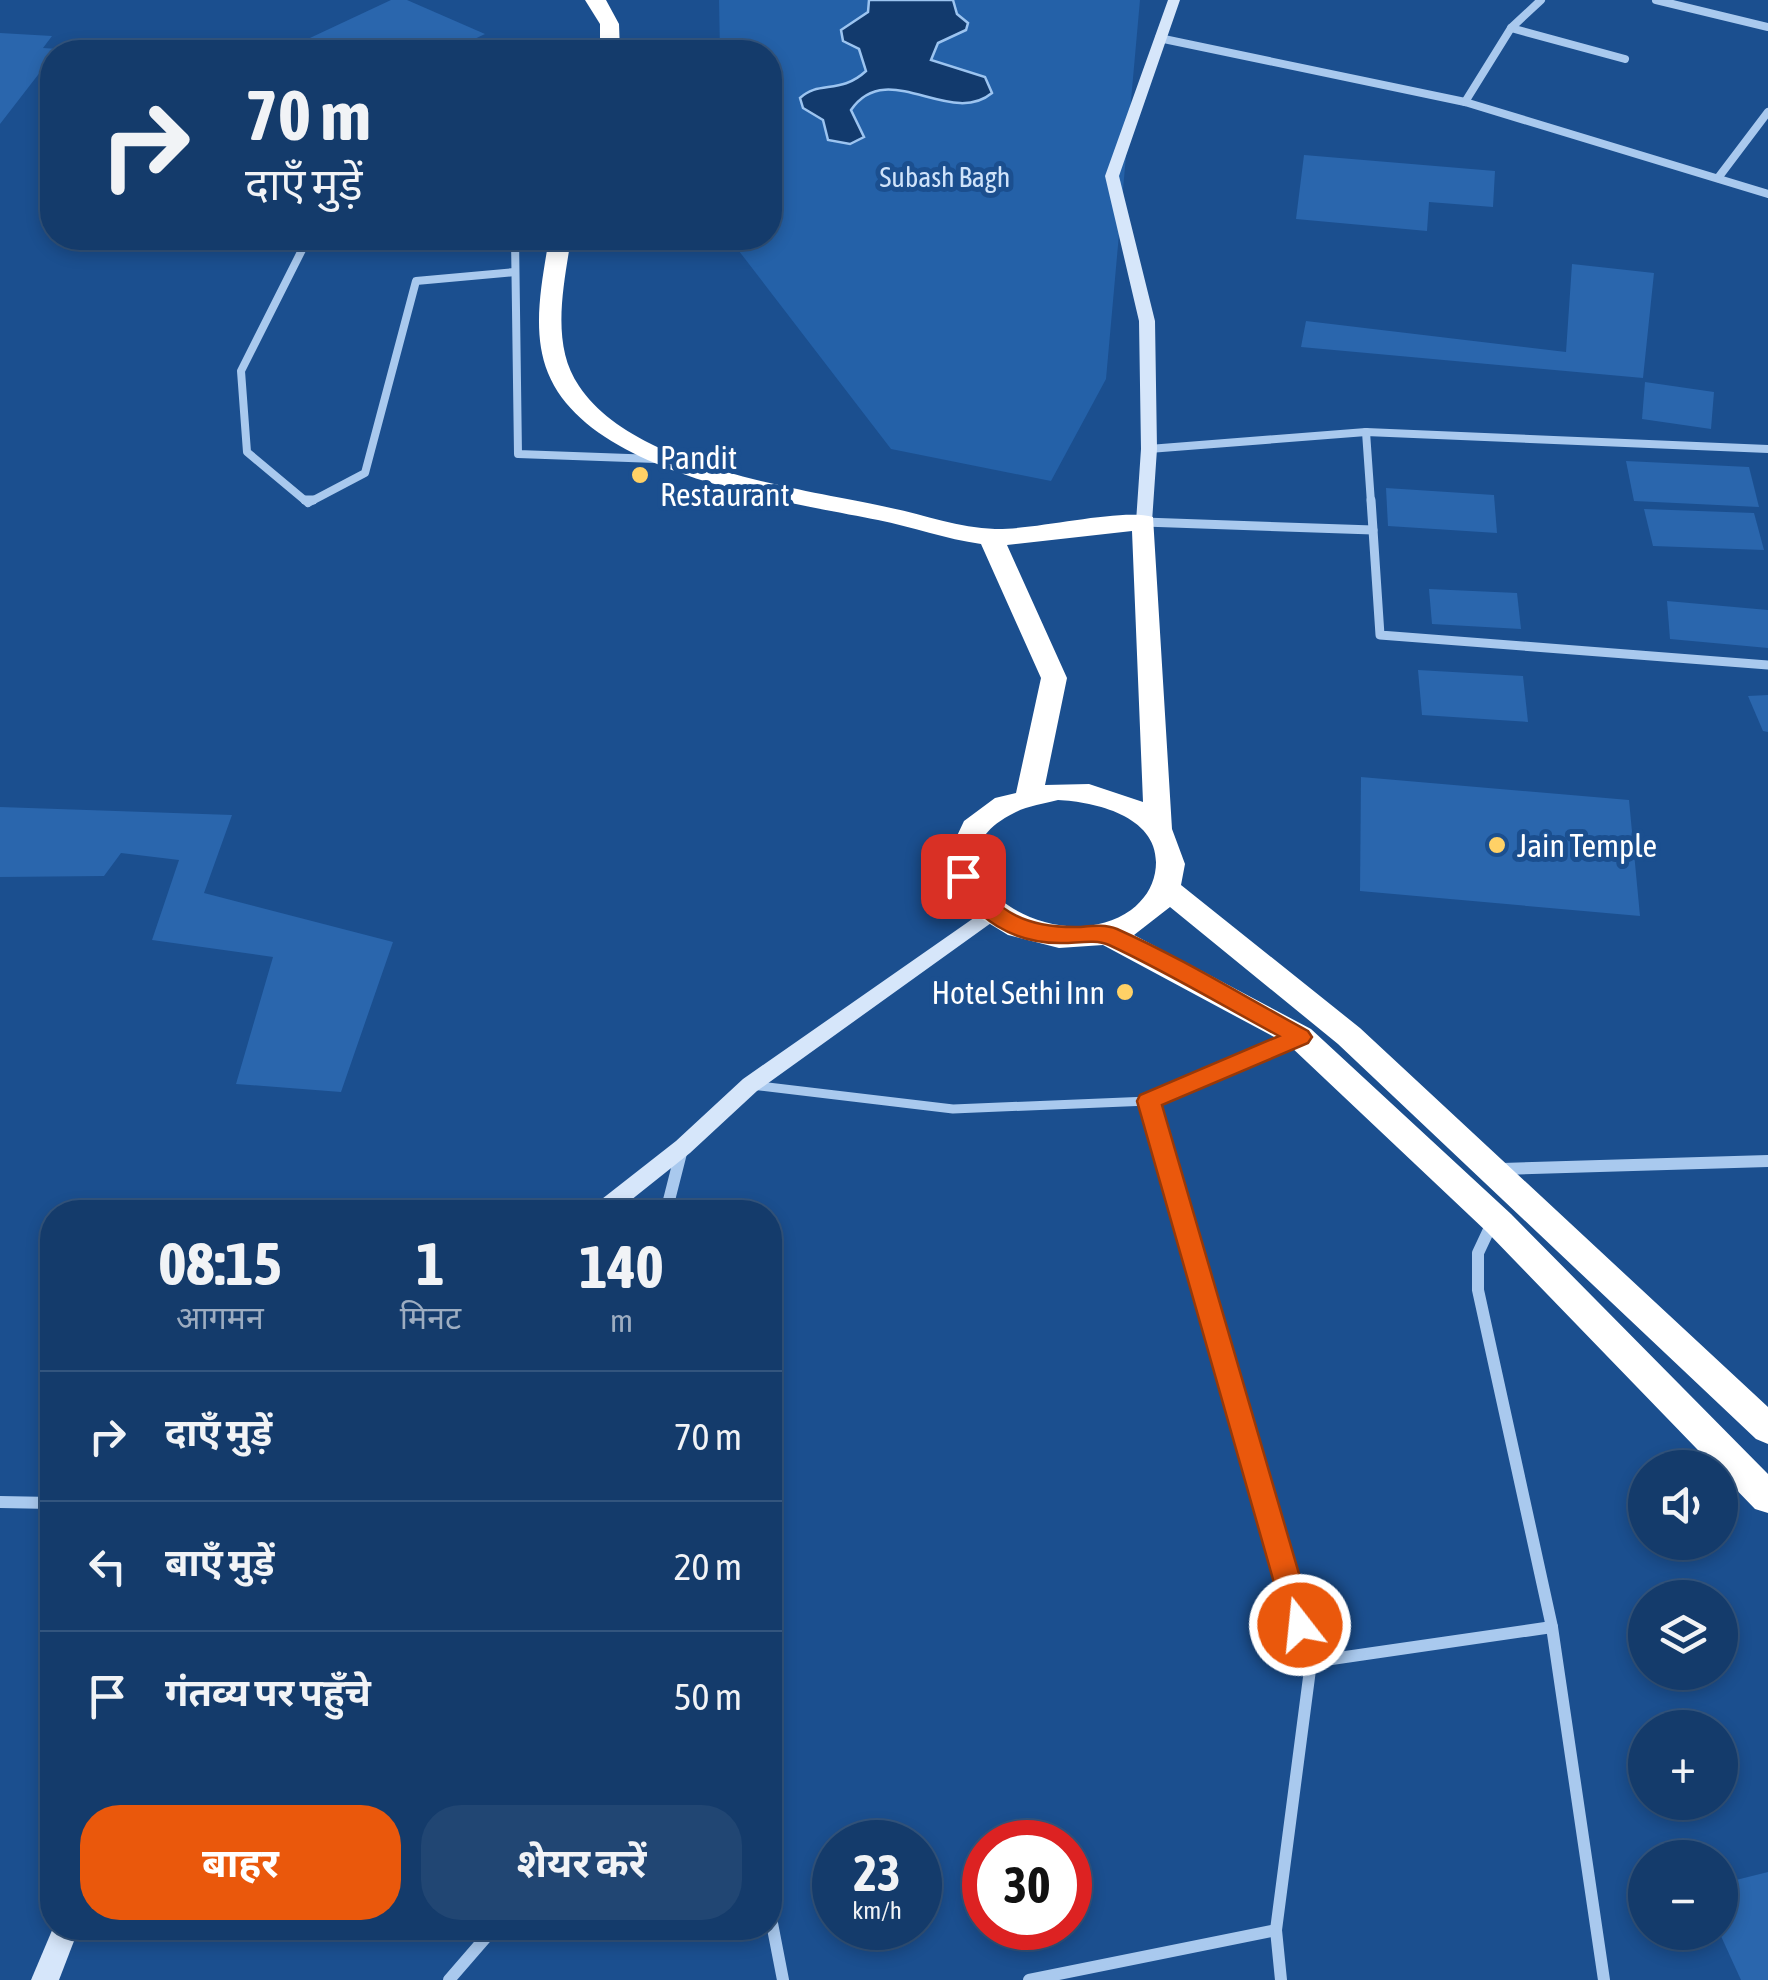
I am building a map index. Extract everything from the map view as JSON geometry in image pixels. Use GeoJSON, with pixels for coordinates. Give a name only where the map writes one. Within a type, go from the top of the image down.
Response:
{"type":"FeatureCollection","features":[{"type":"Feature","properties":{"kind":"highway"},"geometry":{"type":"LineString","coordinates":[[595,0],[604,8],[611,40]]}},
{"type":"Feature","properties":{"kind":"highway"},"geometry":{"type":"LineString","coordinates":[[558,250],[551,304],[553,353],[568,390],[596,423],[671,460],[774,490],[991,537],[1144,522],[1158,830]]}},
{"type":"Feature","properties":{"kind":"highway"},"geometry":{"type":"LineString","coordinates":[[991,537],[1054,678],[1029,794]]}},
{"type":"Feature","properties":{"kind":"highway"},"geometry":{"type":"LineString","coordinates":[[1087,792],[1140,813],[1170,849],[1173,870],[1168,890],[1154,909],[1133,924],[1107,934],[1045,936],[991,913],[968,886],[961,854],[968,834],[982,817],[1029,794],[1087,792]]}},
{"type":"Feature","properties":{"kind":"highway"},"geometry":{"type":"LineString","coordinates":[[1168,890],[1332,1022],[1768,1429]]}},
{"type":"Feature","properties":{"kind":"highway"},"geometry":{"type":"LineString","coordinates":[[1107,934],[1300,1037],[1494,1218],[1768,1498]]}},
{"type":"Feature","properties":{"kind":"highway"},"geometry":{"type":"LineString","coordinates":[[1332,1022],[1334,1048],[1768,1470]]}},
{"type":"Feature","properties":{"kind":"street"},"geometry":{"type":"LineString","coordinates":[[1174,0],[1112,176],[1147,322],[1149,449],[1144,522],[1372,530]]}},
{"type":"Feature","properties":{"kind":"street"},"geometry":{"type":"LineString","coordinates":[[1464,102],[1511,28],[1541,0]]}},
{"type":"Feature","properties":{"kind":"street"},"geometry":{"type":"LineString","coordinates":[[1656,0],[1768,27]]}},
{"type":"Feature","properties":{"kind":"street"},"geometry":{"type":"LineString","coordinates":[[1511,28],[1625,59]]}},
{"type":"Feature","properties":{"kind":"street"},"geometry":{"type":"LineString","coordinates":[[1160,38],[1464,102],[1768,194]]}},
{"type":"Feature","properties":{"kind":"street"},"geometry":{"type":"LineString","coordinates":[[1718,178],[1768,112]]}},
{"type":"Feature","properties":{"kind":"street"},"geometry":{"type":"LineString","coordinates":[[302,250],[241,372],[248,452],[308,503],[365,472],[416,281],[515,272]]}},
{"type":"Feature","properties":{"kind":"street"},"geometry":{"type":"LineString","coordinates":[[515,250],[518,454],[671,460]]}},
{"type":"Feature","properties":{"kind":"street"},"geometry":{"type":"LineString","coordinates":[[1149,449],[1366,432],[1768,450]]}},
{"type":"Feature","properties":{"kind":"street"},"geometry":{"type":"LineString","coordinates":[[1366,432],[1380,635],[1768,665]]}},
{"type":"Feature","properties":{"kind":"street"},"geometry":{"type":"LineString","coordinates":[[615,1200],[683,1147],[750,1084],[991,913]]}},
{"type":"Feature","properties":{"kind":"street"},"geometry":{"type":"LineString","coordinates":[[750,1084],[952,1109],[1149,1101],[1300,1037]]}},
{"type":"Feature","properties":{"kind":"street"},"geometry":{"type":"LineString","coordinates":[[1149,1101],[1311,1662],[1276,1930],[1281,1980]]}},
{"type":"Feature","properties":{"kind":"street"},"geometry":{"type":"LineString","coordinates":[[669,1200],[683,1147]]}},
{"type":"Feature","properties":{"kind":"street"},"geometry":{"type":"LineString","coordinates":[[1491,1169],[1768,1161]]}},
{"type":"Feature","properties":{"kind":"street"},"geometry":{"type":"LineString","coordinates":[[1494,1218],[1478,1252],[1478,1290],[1552,1627],[1604,1980]]}},
{"type":"Feature","properties":{"kind":"street"},"geometry":{"type":"LineString","coordinates":[[0,1502],[40,1503]]}},
{"type":"Feature","properties":{"kind":"street"},"geometry":{"type":"LineString","coordinates":[[1311,1662],[1552,1627]]}},
{"type":"Feature","properties":{"kind":"street"},"geometry":{"type":"LineString","coordinates":[[1029,1980],[1276,1930]]}},
{"type":"Feature","properties":{"kind":"street"},"geometry":{"type":"LineString","coordinates":[[45,1980],[61,1940]]}},
{"type":"Feature","properties":{"kind":"street"},"geometry":{"type":"LineString","coordinates":[[449,1980],[484,1940]]}},
{"type":"Feature","properties":{"kind":"street"},"geometry":{"type":"LineString","coordinates":[[775,1940],[783,1980]]}},
{"type":"Feature","properties":{"kind":"green space","name":"Subash Bagh"},"geometry":{"type":"Polygon","coordinates":[[[719,0],[1140,0],[1106,379],[1051,481],[891,449],[738,250],[782,250],[782,40],[720,40],[719,0]]]}},
{"type":"Feature","properties":{"kind":"shaded area"},"geometry":{"type":"Polygon","coordinates":[[[869,0],[953,0],[957,14],[968,23],[966,30],[938,43],[931,60],[985,77],[992,93],[975,102],[957,103],[882,90],[866,95],[851,110],[864,137],[850,144],[828,140],[823,120],[803,108],[800,98],[815,90],[847,83],[866,71],[859,49],[843,41],[841,30],[868,12],[869,0]]]}},
{"type":"Feature","properties":{"kind":"building"},"geometry":{"type":"Polygon","coordinates":[[[391,0],[407,0],[485,34],[472,40],[306,40],[391,0]]]}},
{"type":"Feature","properties":{"kind":"building"},"geometry":{"type":"Polygon","coordinates":[[[0,33],[52,36],[40,40],[40,72],[0,124],[0,33]]]}},
{"type":"Feature","properties":{"kind":"building"},"geometry":{"type":"Polygon","coordinates":[[[1304,155],[1495,171],[1493,207],[1429,202],[1427,231],[1296,219],[1304,155]]]}},
{"type":"Feature","properties":{"kind":"building"},"geometry":{"type":"Polygon","coordinates":[[[1572,264],[1654,273],[1643,378],[1301,347],[1306,321],[1566,352],[1572,264]]]}},
{"type":"Feature","properties":{"kind":"building"},"geometry":{"type":"Polygon","coordinates":[[[1645,382],[1714,392],[1711,429],[1642,419],[1645,382]]]}},
{"type":"Feature","properties":{"kind":"building"},"geometry":{"type":"Polygon","coordinates":[[[1626,461],[1749,467],[1759,507],[1634,501],[1626,461]]]}},
{"type":"Feature","properties":{"kind":"building"},"geometry":{"type":"Polygon","coordinates":[[[1386,488],[1494,495],[1497,533],[1388,526],[1386,488]]]}},
{"type":"Feature","properties":{"kind":"building"},"geometry":{"type":"Polygon","coordinates":[[[1644,509],[1754,513],[1764,550],[1653,546],[1644,509]]]}},
{"type":"Feature","properties":{"kind":"building"},"geometry":{"type":"Polygon","coordinates":[[[1429,589],[1517,593],[1521,629],[1432,624],[1429,589]]]}},
{"type":"Feature","properties":{"kind":"building"},"geometry":{"type":"Polygon","coordinates":[[[1667,601],[1768,610],[1768,648],[1670,639],[1667,601]]]}},
{"type":"Feature","properties":{"kind":"building"},"geometry":{"type":"Polygon","coordinates":[[[1418,670],[1523,676],[1528,722],[1422,715],[1418,670]]]}},
{"type":"Feature","properties":{"kind":"building"},"geometry":{"type":"Polygon","coordinates":[[[1768,695],[1768,732],[1763,731],[1748,696],[1768,695]]]}},
{"type":"Feature","properties":{"kind":"building","name":"Jain Temple"},"geometry":{"type":"Polygon","coordinates":[[[1361,777],[1629,800],[1640,916],[1360,891],[1361,777]]]}},
{"type":"Feature","properties":{"kind":"building"},"geometry":{"type":"Polygon","coordinates":[[[0,807],[232,815],[204,893],[393,942],[341,1092],[236,1084],[273,957],[152,940],[179,860],[121,853],[104,876],[0,877],[0,807]]]}},
{"type":"Feature","properties":{"kind":"building"},"geometry":{"type":"Polygon","coordinates":[[[1768,1872],[1768,1980],[1741,1980],[1727,1950],[1738,1950],[1738,1880],[1768,1872]]]}},
{"type":"Feature","properties":{"kind":"place","name":"Pandit Restaurant"},"geometry":{"type":"Point","coordinates":[640,475]}},
{"type":"Feature","properties":{"kind":"place","name":"Jain Temple"},"geometry":{"type":"Point","coordinates":[1497,845]}},
{"type":"Feature","properties":{"kind":"place","name":"Hotel Sethi Inn"},"geometry":{"type":"Point","coordinates":[1125,992]}},
{"type":"Feature","properties":{"kind":"route"},"geometry":{"type":"LineString","coordinates":[[963,876],[973,896],[991,913],[1016,927],[1045,936],[1107,934],[1300,1037],[1149,1101],[1300,1625]]}}]}
